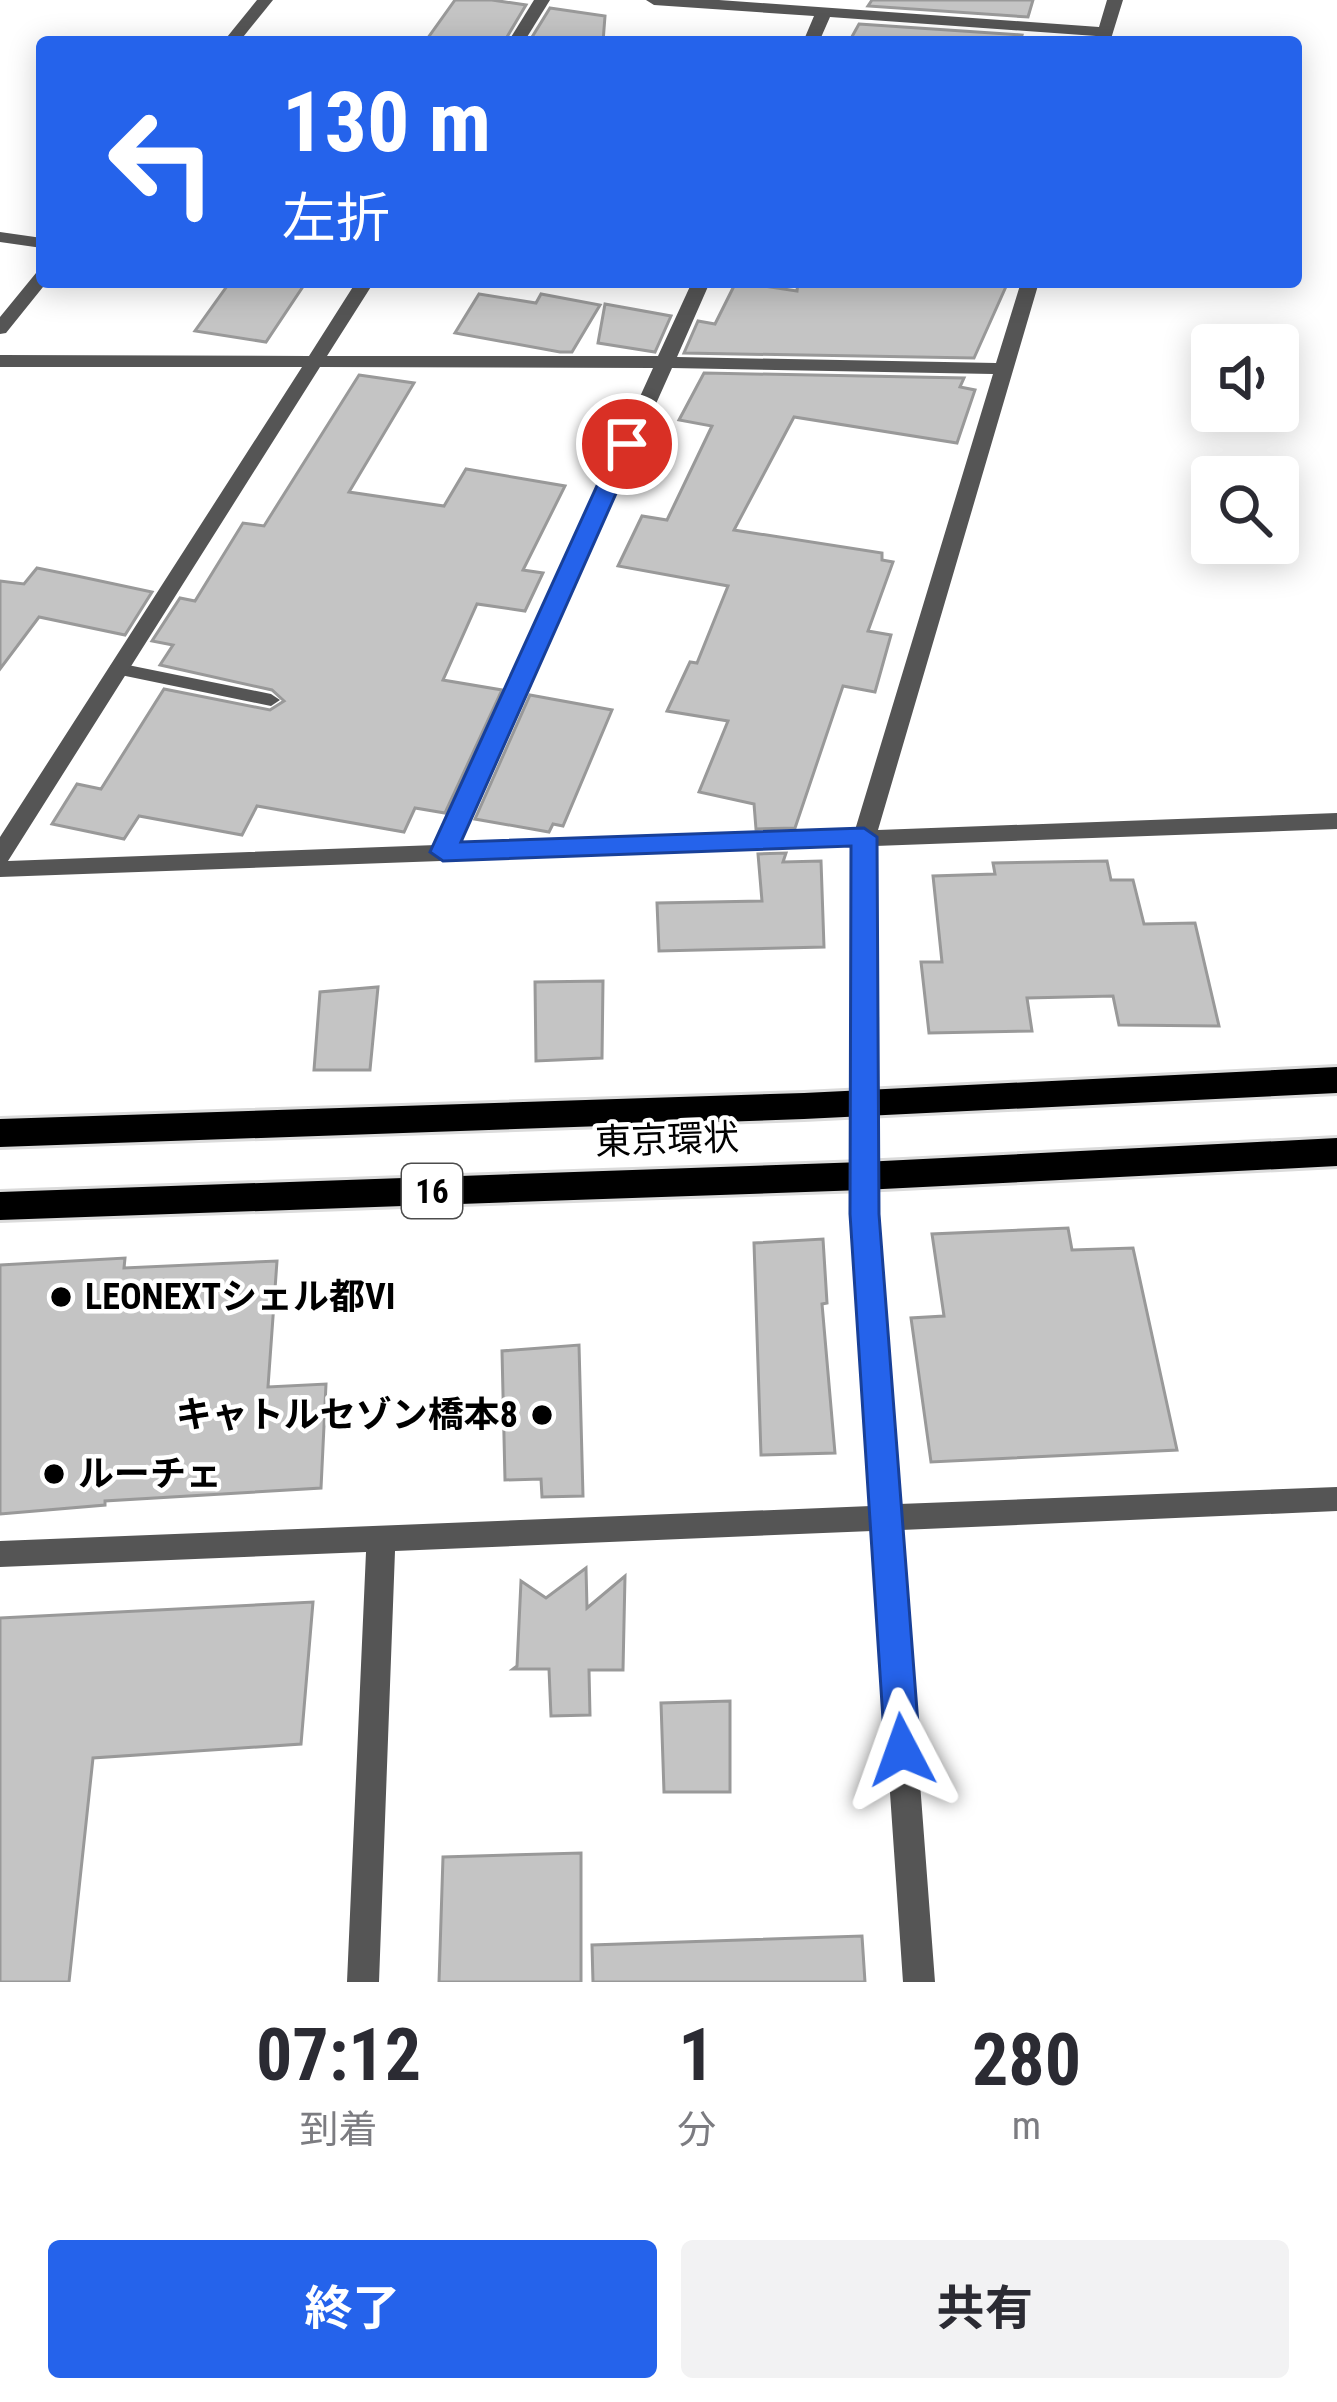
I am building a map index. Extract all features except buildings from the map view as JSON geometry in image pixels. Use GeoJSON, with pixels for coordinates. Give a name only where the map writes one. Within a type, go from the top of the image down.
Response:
{"type":"FeatureCollection","features":[{"type":"Feature","properties":{"kind":"highway","name":"東京環状"},"geometry":{"type":"LineString","coordinates":[[0,1133],[863,1103],[1337,1080]]}},
{"type":"Feature","properties":{"kind":"highway","name":"東京環状"},"geometry":{"type":"LineString","coordinates":[[0,1206],[863,1176],[1337,1152]]}},
{"type":"Feature","properties":{"kind":"street"},"geometry":{"type":"LineString","coordinates":[[236,36],[265,0]]}},
{"type":"Feature","properties":{"kind":"street"},"geometry":{"type":"LineString","coordinates":[[520,36],[542,0]]}},
{"type":"Feature","properties":{"kind":"street"},"geometry":{"type":"LineString","coordinates":[[654,0],[1092,36]]}},
{"type":"Feature","properties":{"kind":"street"},"geometry":{"type":"LineString","coordinates":[[1104,36],[1115,0]]}},
{"type":"Feature","properties":{"kind":"street"},"geometry":{"type":"LineString","coordinates":[[814,36],[824,13]]}},
{"type":"Feature","properties":{"kind":"street"},"geometry":{"type":"LineString","coordinates":[[0,329],[36,284]]}},
{"type":"Feature","properties":{"kind":"street"},"geometry":{"type":"LineString","coordinates":[[0,854],[361,288]]}},
{"type":"Feature","properties":{"kind":"street"},"geometry":{"type":"LineString","coordinates":[[443,852],[698,288]]}},
{"type":"Feature","properties":{"kind":"street"},"geometry":{"type":"LineString","coordinates":[[919,1982],[863,1176],[864,837],[1028,288]]}},
{"type":"Feature","properties":{"kind":"street"},"geometry":{"type":"LineString","coordinates":[[0,361],[664,362],[1004,369]]}},
{"type":"Feature","properties":{"kind":"street"},"geometry":{"type":"LineString","coordinates":[[0,869],[1337,821]]}},
{"type":"Feature","properties":{"kind":"street"},"geometry":{"type":"LineString","coordinates":[[0,1554],[1337,1499]]}},
{"type":"Feature","properties":{"kind":"street"},"geometry":{"type":"LineString","coordinates":[[363,1982],[381,1540]]}},
{"type":"Feature","properties":{"kind":"lane"},"geometry":{"type":"LineString","coordinates":[[0,237],[36,242]]}},
{"type":"Feature","properties":{"kind":"lane"},"geometry":{"type":"LineString","coordinates":[[118,669],[271,700]]}},
{"type":"Feature","properties":{"kind":"place","name":"LEONEXTシェル都VI"},"geometry":{"type":"Point","coordinates":[61,1297]}},
{"type":"Feature","properties":{"kind":"place","name":"キャトルセゾン橋本8"},"geometry":{"type":"Point","coordinates":[542,1415]}},
{"type":"Feature","properties":{"kind":"place","name":"ルーチェ"},"geometry":{"type":"Point","coordinates":[54,1474]}},
{"type":"Feature","properties":{"kind":"route"},"geometry":{"type":"LineString","coordinates":[[627,444],[443,852],[864,837],[865,1214],[902,1750]]}}]}
